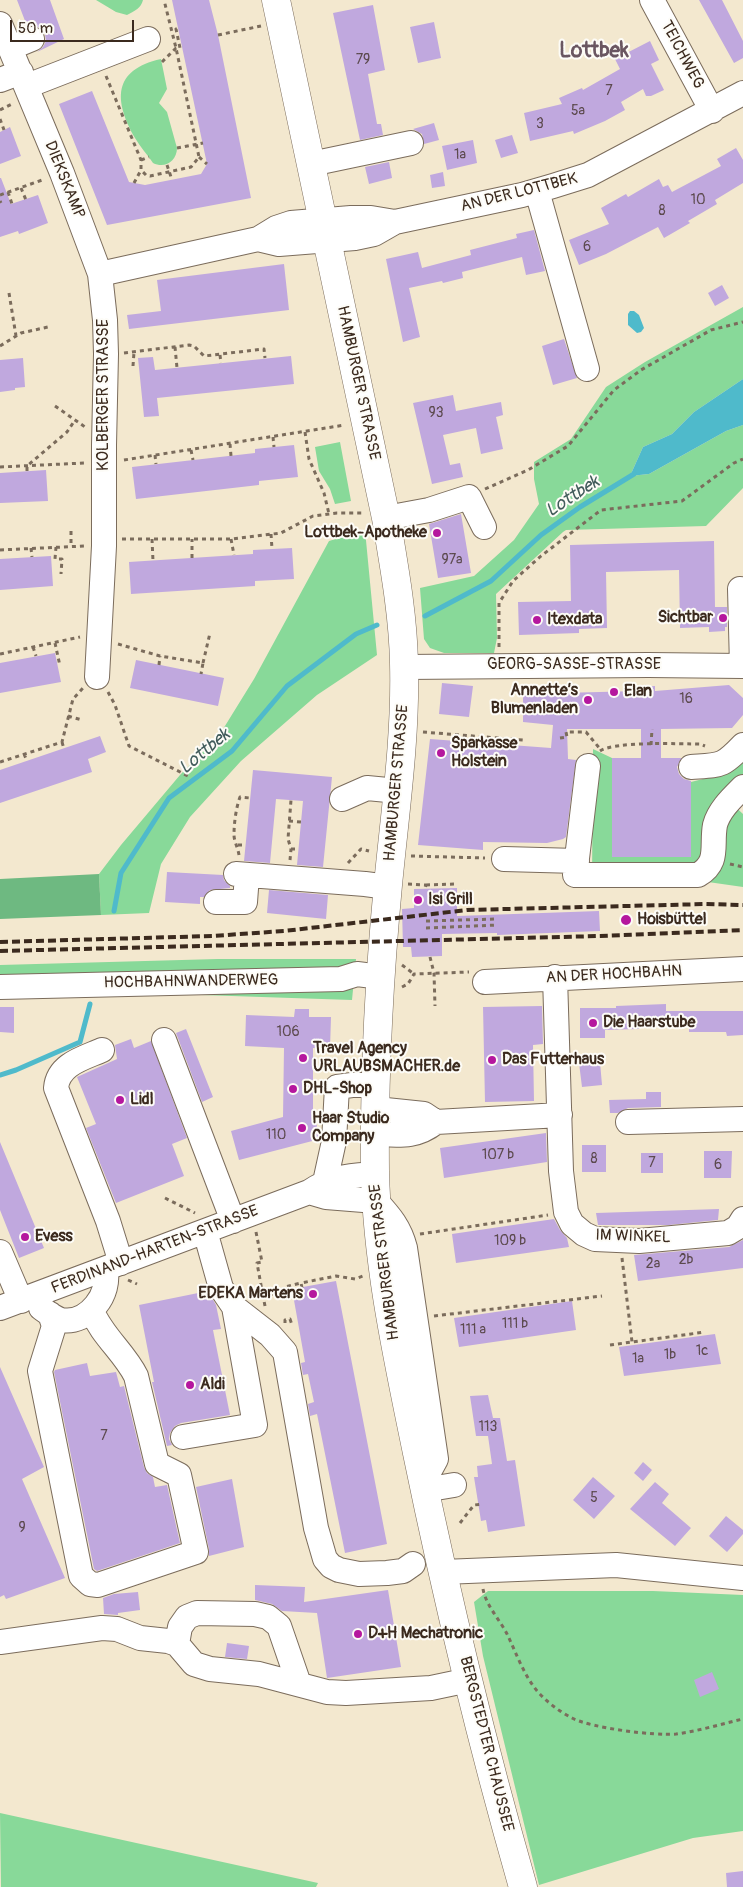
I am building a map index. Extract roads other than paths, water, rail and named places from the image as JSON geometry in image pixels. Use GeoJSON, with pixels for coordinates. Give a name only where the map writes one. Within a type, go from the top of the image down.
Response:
{"type":"FeatureCollection","features":[{"type":"Feature","properties":{"kind":"main road","name":"HAMBURGER STRASSE"},"geometry":{"type":"LineString","coordinates":[[276,0],[325,230],[375,515],[400,610],[404,667],[398,791],[380,853],[394,885],[391,977],[375,1109],[376,1201],[380,1252],[394,1344],[443,1572]]}},
{"type":"Feature","properties":{"kind":"main road","name":"BERGSTEDTER CHAUSSEE"},"geometry":{"type":"LineString","coordinates":[[443,1572],[500,1804],[523,1887]]}},
{"type":"Feature","properties":{"kind":"street","name":"TEICHWEG"},"geometry":{"type":"LineString","coordinates":[[652,0],[712,111]]}},
{"type":"Feature","properties":{"kind":"street","name":"DIEKSKAMP"},"geometry":{"type":"LineString","coordinates":[[0,24],[10,48],[16,79],[62,173],[100,274]]}},
{"type":"Feature","properties":{"kind":"street"},"geometry":{"type":"LineString","coordinates":[[10,48],[32,39]]}},
{"type":"Feature","properties":{"kind":"street"},"geometry":{"type":"LineString","coordinates":[[16,79],[99,59],[148,39]]}},
{"type":"Feature","properties":{"kind":"street","name":"AN DER LOTTBEK"},"geometry":{"type":"LineString","coordinates":[[325,230],[354,238],[374,234],[395,222],[538,191],[588,175],[743,93]]}},
{"type":"Feature","properties":{"kind":"street"},"geometry":{"type":"LineString","coordinates":[[311,164],[411,143]]}},
{"type":"Feature","properties":{"kind":"street"},"geometry":{"type":"LineString","coordinates":[[538,191],[587,369]]}},
{"type":"Feature","properties":{"kind":"street"},"geometry":{"type":"LineString","coordinates":[[100,274],[258,239],[278,244],[325,230]]}},
{"type":"Feature","properties":{"kind":"street","name":"KOLBERGER STRASSE"},"geometry":{"type":"LineString","coordinates":[[97,677],[104,543],[106,354],[105,320],[100,274]]}},
{"type":"Feature","properties":{"kind":"street"},"geometry":{"type":"LineString","coordinates":[[375,515],[429,510],[469,497],[484,527]]}},
{"type":"Feature","properties":{"kind":"street"},"geometry":{"type":"LineString","coordinates":[[740,589],[742,666]]}},
{"type":"Feature","properties":{"kind":"street","name":"GEORG-SASSE-STRASSE"},"geometry":{"type":"LineString","coordinates":[[404,667],[502,665],[742,666]]}},
{"type":"Feature","properties":{"kind":"street"},"geometry":{"type":"LineString","coordinates":[[691,767],[724,763],[731,759],[741,747]]}},
{"type":"Feature","properties":{"kind":"street"},"geometry":{"type":"LineString","coordinates":[[596,757],[575,875],[698,875],[707,870],[713,858],[715,825],[720,814],[726,804],[743,787]]}},
{"type":"Feature","properties":{"kind":"street"},"geometry":{"type":"LineString","coordinates":[[342,791],[353,783],[367,788],[398,791]]}},
{"type":"Feature","properties":{"kind":"street"},"geometry":{"type":"LineString","coordinates":[[504,859],[577,861]]}},
{"type":"Feature","properties":{"kind":"street"},"geometry":{"type":"LineString","coordinates":[[216,902],[244,902],[241,869],[394,885]]}},
{"type":"Feature","properties":{"kind":"street","name":"AN DER HOCHBAHN"},"geometry":{"type":"LineString","coordinates":[[485,982],[743,968]]}},
{"type":"Feature","properties":{"kind":"street","name":"HOCHBAHNWANDERWEG"},"geometry":{"type":"LineString","coordinates":[[0,988],[341,979],[357,974],[391,977]]}},
{"type":"Feature","properties":{"kind":"street"},"geometry":{"type":"LineString","coordinates":[[376,1201],[326,1197],[317,1187],[334,1141],[337,1087],[352,1085],[375,1109],[424,1114],[436,1122],[560,1115],[555,977]]}},
{"type":"Feature","properties":{"kind":"street"},"geometry":{"type":"LineString","coordinates":[[164,1040],[243,1217]]}},
{"type":"Feature","properties":{"kind":"street"},"geometry":{"type":"LineString","coordinates":[[0,1252],[18,1301],[41,1307],[59,1319],[68,1320],[92,1311],[113,1266],[108,1221],[56,1088],[56,1079],[66,1066],[102,1050]]}},
{"type":"Feature","properties":{"kind":"street","name":"IM WINKEL"},"geometry":{"type":"LineString","coordinates":[[560,1115],[561,1171],[566,1212],[572,1224],[584,1234],[595,1239],[678,1239],[728,1233],[738,1227],[743,1219]]}},
{"type":"Feature","properties":{"kind":"street"},"geometry":{"type":"LineString","coordinates":[[628,1122],[743,1119]]}},
{"type":"Feature","properties":{"kind":"street","name":"FERDINAND-HARTEN-STRASSE"},"geometry":{"type":"LineString","coordinates":[[18,1301],[344,1177],[375,1174]]}},
{"type":"Feature","properties":{"kind":"street"},"geometry":{"type":"LineString","coordinates":[[205,1231],[221,1288],[234,1307],[270,1335],[285,1352],[316,1528],[325,1559],[331,1566],[339,1570],[359,1574],[387,1573],[403,1570],[413,1564]]}},
{"type":"Feature","properties":{"kind":"street"},"geometry":{"type":"LineString","coordinates":[[183,1437],[254,1425],[234,1307]]}},
{"type":"Feature","properties":{"kind":"street"},"geometry":{"type":"LineString","coordinates":[[50,1314],[54,1326],[40,1372],[81,1576],[90,1584],[98,1585],[196,1552],[179,1475],[157,1464],[136,1376],[130,1363],[98,1326],[92,1311]]}},
{"type":"Feature","properties":{"kind":"street"},"geometry":{"type":"LineString","coordinates":[[424,1487],[454,1486]]}},
{"type":"Feature","properties":{"kind":"street"},"geometry":{"type":"LineString","coordinates":[[443,1572],[606,1565],[646,1567],[743,1578]]}},
{"type":"Feature","properties":{"kind":"street"},"geometry":{"type":"LineString","coordinates":[[177,1644],[180,1627],[187,1617],[197,1613],[255,1614],[268,1618],[279,1626],[300,1684]]}},
{"type":"Feature","properties":{"kind":"street"},"geometry":{"type":"LineString","coordinates":[[0,1642],[102,1628],[117,1629],[140,1638],[168,1641],[177,1644],[194,1664],[210,1670],[259,1674],[327,1692],[346,1693],[431,1688],[469,1680]]}},
{"type":"Feature","properties":{"kind":"water"},"geometry":{"type":"Polygon","coordinates":[[[630,311],[634,311],[639,315],[644,328],[641,332],[637,333],[628,325],[628,314],[630,311]]]}},
{"type":"Feature","properties":{"kind":"water"},"geometry":{"type":"Polygon","coordinates":[[[743,379],[743,425],[726,431],[649,474],[630,476],[643,447],[672,434],[694,412],[743,379]]]}},
{"type":"Feature","properties":{"kind":"waterway","name":"Lottbek"},"geometry":{"type":"LineString","coordinates":[[425,616],[491,581],[541,535],[580,507],[634,474]]}},
{"type":"Feature","properties":{"kind":"waterway","name":"Lottbek"},"geometry":{"type":"LineString","coordinates":[[114,911],[121,873],[169,798],[232,751],[287,686],[356,634],[377,625]]}},
{"type":"Feature","properties":{"kind":"waterway","name":"Lottbek"},"geometry":{"type":"LineString","coordinates":[[0,1075],[80,1042],[90,1004]]}},
{"type":"Feature","properties":{"kind":"railway"},"geometry":{"type":"LineString","coordinates":[[0,942],[212,936],[284,931],[467,910],[706,904],[743,905]]}},
{"type":"Feature","properties":{"kind":"railway"},"geometry":{"type":"LineString","coordinates":[[0,951],[600,936],[743,930]]}},
{"type":"Feature","properties":{"kind":"place","name":"Lottbek-Apotheke"},"geometry":{"type":"Point","coordinates":[437,533]}},
{"type":"Feature","properties":{"kind":"place","name":"Sichtbar"},"geometry":{"type":"Point","coordinates":[723,618]}},
{"type":"Feature","properties":{"kind":"place","name":"Itexdata"},"geometry":{"type":"Point","coordinates":[537,620]}},
{"type":"Feature","properties":{"kind":"place","name":"Elan"},"geometry":{"type":"Point","coordinates":[614,692]}},
{"type":"Feature","properties":{"kind":"place","name":"Annette’s Blumenladen"},"geometry":{"type":"Point","coordinates":[588,700]}},
{"type":"Feature","properties":{"kind":"place","name":"Sparkasse Holstein"},"geometry":{"type":"Point","coordinates":[441,753]}},
{"type":"Feature","properties":{"kind":"place","name":"Isi Grill"},"geometry":{"type":"Point","coordinates":[418,900]}},
{"type":"Feature","properties":{"kind":"place","name":"Hoisbüttel"},"geometry":{"type":"Point","coordinates":[626,920]}},
{"type":"Feature","properties":{"kind":"place","name":"Die Haarstube"},"geometry":{"type":"Point","coordinates":[593,1023]}},
{"type":"Feature","properties":{"kind":"place","name":"Travel Agency URLAUBSMACHER.de"},"geometry":{"type":"Point","coordinates":[303,1058]}},
{"type":"Feature","properties":{"kind":"place","name":"Das Futterhaus"},"geometry":{"type":"Point","coordinates":[492,1060]}},
{"type":"Feature","properties":{"kind":"place","name":"DHL-Shop"},"geometry":{"type":"Point","coordinates":[293,1089]}},
{"type":"Feature","properties":{"kind":"place","name":"Lidl"},"geometry":{"type":"Point","coordinates":[120,1100]}},
{"type":"Feature","properties":{"kind":"place","name":"Haar Studio Company"},"geometry":{"type":"Point","coordinates":[302,1128]}},
{"type":"Feature","properties":{"kind":"place","name":"Evess"},"geometry":{"type":"Point","coordinates":[25,1237]}},
{"type":"Feature","properties":{"kind":"place","name":"EDEKA Martens"},"geometry":{"type":"Point","coordinates":[313,1294]}},
{"type":"Feature","properties":{"kind":"place","name":"Aldi"},"geometry":{"type":"Point","coordinates":[190,1385]}},
{"type":"Feature","properties":{"kind":"place","name":"D+H Mechatronic"},"geometry":{"type":"Point","coordinates":[358,1634]}},
{"type":"Feature","properties":{"kind":"district","name":"Lottbek"},"geometry":{"type":"Point","coordinates":[594,52]}}]}
